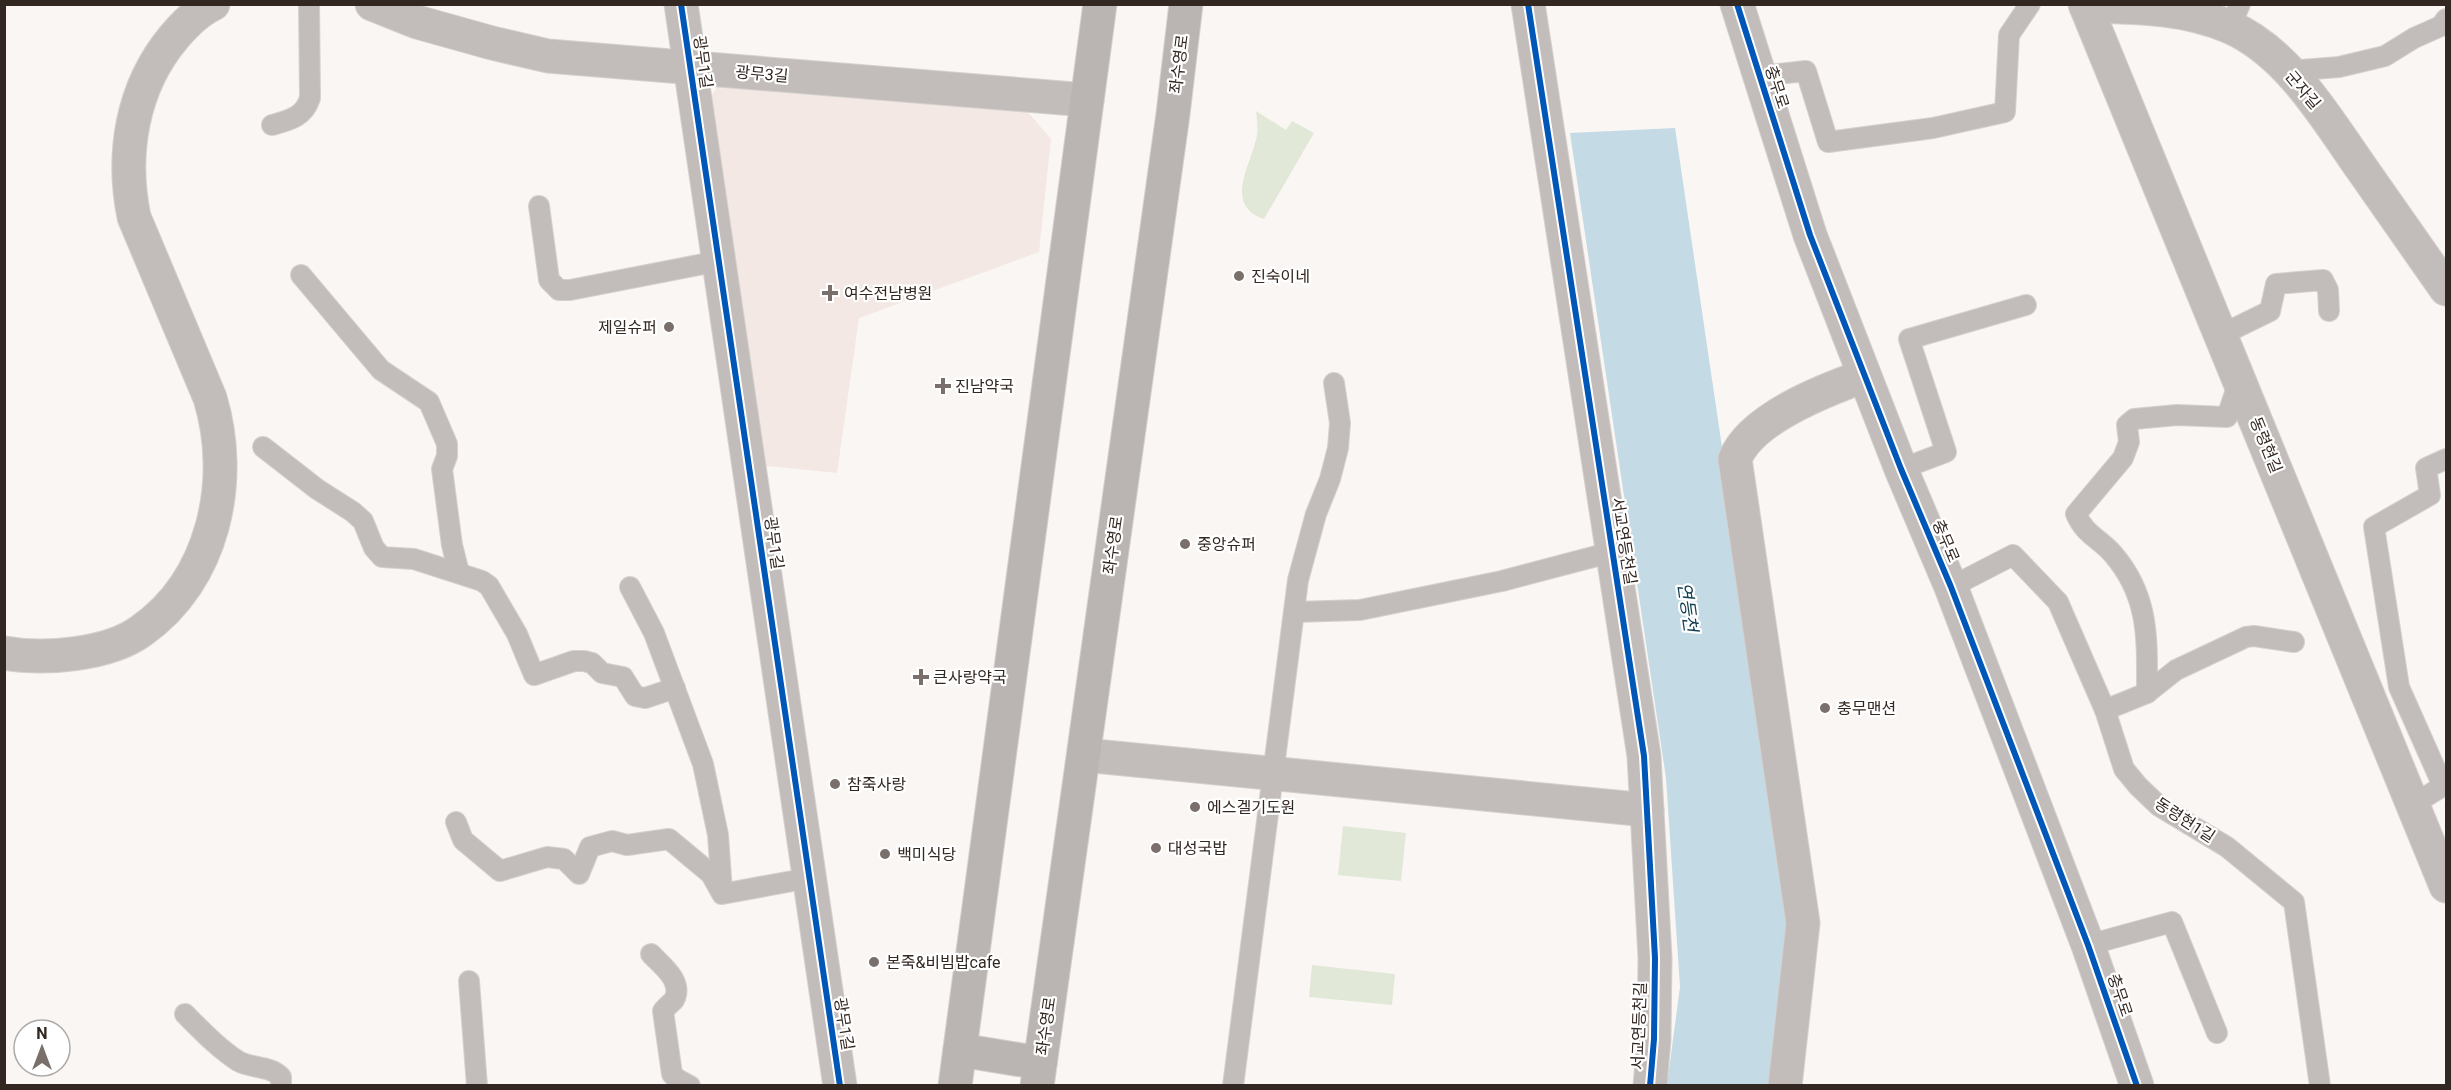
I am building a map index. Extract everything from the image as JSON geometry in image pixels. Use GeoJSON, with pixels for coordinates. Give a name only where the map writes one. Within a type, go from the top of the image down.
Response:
{"type":"FeatureCollection","features":[{"type":"Feature","properties":{"kind":"main road"},"geometry":{"type":"LineString","coordinates":[[955,1086],[1100,4]]}},
{"type":"Feature","properties":{"kind":"main road","name":"좌수영로"},"geometry":{"type":"LineString","coordinates":[[1039,1074],[1170,135],[1186,4]]}},
{"type":"Feature","properties":{"kind":"main road"},"geometry":{"type":"LineString","coordinates":[[960,1050],[1039,1074]]}},
{"type":"Feature","properties":{"kind":"street","name":"광무3길"},"geometry":{"type":"LineString","coordinates":[[372,4],[417,22],[548,56],[1088,100]]}},
{"type":"Feature","properties":{"kind":"street","name":"광무1길"},"geometry":{"type":"LineString","coordinates":[[681,4],[840,1086]]}},
{"type":"Feature","properties":{"kind":"street","name":"서교연등천길"},"geometry":{"type":"LineString","coordinates":[[1528,4],[1644,756],[1655,958],[1654,1039],[1650,1086]]}},
{"type":"Feature","properties":{"kind":"street","name":"충무로"},"geometry":{"type":"LineString","coordinates":[[1737,4],[1810,235],[1901,470],[1951,587],[2088,945],[2137,1086]]}},
{"type":"Feature","properties":{"kind":"street","name":"군자길"},"geometry":{"type":"LineString","coordinates":[[2085,5],[2135,6],[2168,10],[2214,21],[2235,16],[2288,71],[2322,112],[2446,289]]}},
{"type":"Feature","properties":{"kind":"street","name":"동령현길"},"geometry":{"type":"LineString","coordinates":[[2085,5],[2446,886]]}},
{"type":"Feature","properties":{"kind":"street"},"geometry":{"type":"LineString","coordinates":[[4,653],[22,656],[79,652],[107,647],[140,632],[169,608],[207,546],[220,487],[217,421],[210,398],[134,217],[128,188],[132,122],[143,88],[160,55],[205,6]]}},
{"type":"Feature","properties":{"kind":"street"},"geometry":{"type":"LineString","coordinates":[[1785,1086],[1803,923],[1735,459],[1746,440],[1786,411],[1837,386],[1864,376]]}},
{"type":"Feature","properties":{"kind":"street"},"geometry":{"type":"LineString","coordinates":[[1084,755],[1647,810]]}},
{"type":"Feature","properties":{"kind":"lane"},"geometry":{"type":"LineString","coordinates":[[272,125],[294,119],[308,107],[310,98],[309,4]]}},
{"type":"Feature","properties":{"kind":"lane"},"geometry":{"type":"LineString","coordinates":[[1759,76],[1806,71],[1828,142],[1933,128],[2005,112],[2009,35],[2030,4]]}},
{"type":"Feature","properties":{"kind":"lane"},"geometry":{"type":"LineString","coordinates":[[2288,71],[2338,67],[2385,56],[2414,38],[2441,26],[2446,19]]}},
{"type":"Feature","properties":{"kind":"lane"},"geometry":{"type":"LineString","coordinates":[[539,206],[549,280],[559,290],[570,290],[719,261]]}},
{"type":"Feature","properties":{"kind":"lane"},"geometry":{"type":"LineString","coordinates":[[301,275],[381,370],[429,402],[447,444],[447,456],[442,470],[452,545],[459,573]]}},
{"type":"Feature","properties":{"kind":"lane"},"geometry":{"type":"LineString","coordinates":[[2221,334],[2270,311],[2276,284],[2323,280],[2328,290],[2329,311]]}},
{"type":"Feature","properties":{"kind":"lane"},"geometry":{"type":"LineString","coordinates":[[1901,470],[1946,452],[1909,339],[2026,305]]}},
{"type":"Feature","properties":{"kind":"lane"},"geometry":{"type":"LineString","coordinates":[[2147,693],[2147,635],[2141,600],[2129,575],[2111,552],[2081,527],[2076,514],[2123,458],[2129,442],[2127,425],[2134,418],[2177,415],[2227,417],[2239,381]]}},
{"type":"Feature","properties":{"kind":"lane"},"geometry":{"type":"LineString","coordinates":[[1233,1086],[1275,774],[1298,580],[1316,514],[1330,479],[1338,448],[1340,423],[1334,383]]}},
{"type":"Feature","properties":{"kind":"lane"},"geometry":{"type":"LineString","coordinates":[[263,447],[363,521],[374,548],[382,557],[414,560],[459,573],[482,581],[489,586],[517,634],[534,675],[574,661],[584,661],[592,663],[602,673],[623,677],[635,696],[645,698],[675,688]]}},
{"type":"Feature","properties":{"kind":"lane"},"geometry":{"type":"LineString","coordinates":[[2414,804],[2445,786],[2399,687],[2373,527],[2430,495],[2427,468],[2446,459]]}},
{"type":"Feature","properties":{"kind":"lane"},"geometry":{"type":"LineString","coordinates":[[1294,612],[1360,610],[1502,581],[1612,552]]}},
{"type":"Feature","properties":{"kind":"lane","name":"동령현1길"},"geometry":{"type":"LineString","coordinates":[[1951,587],[2013,555],[2058,602],[2105,710],[2124,769],[2159,806],[2227,847],[2294,902],[2320,1086]]}},
{"type":"Feature","properties":{"kind":"lane"},"geometry":{"type":"LineString","coordinates":[[630,587],[654,633],[703,764],[718,835],[722,894]]}},
{"type":"Feature","properties":{"kind":"lane"},"geometry":{"type":"LineString","coordinates":[[2105,710],[2147,693],[2176,670],[2246,637],[2254,636],[2294,642]]}},
{"type":"Feature","properties":{"kind":"lane"},"geometry":{"type":"LineString","coordinates":[[456,822],[463,840],[500,871],[547,857],[564,858],[579,874],[590,847],[612,841],[627,845],[669,839],[711,874],[722,894]]}},
{"type":"Feature","properties":{"kind":"lane"},"geometry":{"type":"LineString","coordinates":[[722,894],[809,878]]}},
{"type":"Feature","properties":{"kind":"lane"},"geometry":{"type":"LineString","coordinates":[[2088,945],[2172,922],[2217,1033]]}},
{"type":"Feature","properties":{"kind":"lane"},"geometry":{"type":"LineString","coordinates":[[651,954],[671,973],[675,982],[674,1000],[663,1011],[672,1074],[690,1086]]}},
{"type":"Feature","properties":{"kind":"lane"},"geometry":{"type":"LineString","coordinates":[[469,981],[477,1086]]}},
{"type":"Feature","properties":{"kind":"lane"},"geometry":{"type":"LineString","coordinates":[[185,1014],[212,1041],[240,1062],[275,1070],[281,1077],[281,1086]]}},
{"type":"Feature","properties":{"kind":"shaded area","name":"여수전남병원"},"geometry":{"type":"Polygon","coordinates":[[[722,80],[1027,111],[1051,139],[1039,252],[859,318],[837,473],[757,465],[707,102],[722,80]]]}},
{"type":"Feature","properties":{"kind":"green space"},"geometry":{"type":"Polygon","coordinates":[[[1256,111],[1286,130],[1292,121],[1314,133],[1264,219],[1251,212],[1244,204],[1242,193],[1246,170],[1257,135],[1256,111]]]}},
{"type":"Feature","properties":{"kind":"green space"},"geometry":{"type":"Polygon","coordinates":[[[1343,826],[1406,833],[1401,881],[1338,875],[1343,826]]]}},
{"type":"Feature","properties":{"kind":"green space"},"geometry":{"type":"Polygon","coordinates":[[[1312,965],[1395,974],[1392,1005],[1309,997],[1312,965]]]}},
{"type":"Feature","properties":{"kind":"water","name":"연등천"},"geometry":{"type":"Polygon","coordinates":[[[1675,128],[1791,916],[1772,1085],[1667,1085],[1680,987],[1666,778],[1570,133],[1675,128]]]}},
{"type":"Feature","properties":{"kind":"cycle path"},"geometry":{"type":"LineString","coordinates":[[681,4],[840,1086]]}},
{"type":"Feature","properties":{"kind":"cycle path"},"geometry":{"type":"LineString","coordinates":[[1528,4],[1644,756],[1655,958],[1654,1039],[1650,1086]]}},
{"type":"Feature","properties":{"kind":"cycle path"},"geometry":{"type":"LineString","coordinates":[[1737,4],[1810,235],[1901,469],[1951,587],[2088,945],[2137,1086]]}},
{"type":"Feature","properties":{"kind":"place","name":"진숙이네"},"geometry":{"type":"Point","coordinates":[1239,276]}},
{"type":"Feature","properties":{"kind":"place","name":"여수전남병원"},"geometry":{"type":"Point","coordinates":[830,293]}},
{"type":"Feature","properties":{"kind":"place","name":"제일슈퍼"},"geometry":{"type":"Point","coordinates":[669,327]}},
{"type":"Feature","properties":{"kind":"place","name":"진남약국"},"geometry":{"type":"Point","coordinates":[943,386]}},
{"type":"Feature","properties":{"kind":"place","name":"중앙슈퍼"},"geometry":{"type":"Point","coordinates":[1185,544]}},
{"type":"Feature","properties":{"kind":"place","name":"큰사랑약국"},"geometry":{"type":"Point","coordinates":[921,677]}},
{"type":"Feature","properties":{"kind":"place","name":"충무맨션"},"geometry":{"type":"Point","coordinates":[1825,708]}},
{"type":"Feature","properties":{"kind":"place","name":"참죽사랑"},"geometry":{"type":"Point","coordinates":[835,784]}},
{"type":"Feature","properties":{"kind":"place","name":"에스겔기도원"},"geometry":{"type":"Point","coordinates":[1195,807]}},
{"type":"Feature","properties":{"kind":"place","name":"대성국밥"},"geometry":{"type":"Point","coordinates":[1156,848]}},
{"type":"Feature","properties":{"kind":"place","name":"백미식당"},"geometry":{"type":"Point","coordinates":[885,854]}},
{"type":"Feature","properties":{"kind":"place","name":"본죽&비빔밥cafe"},"geometry":{"type":"Point","coordinates":[874,962]}}]}
